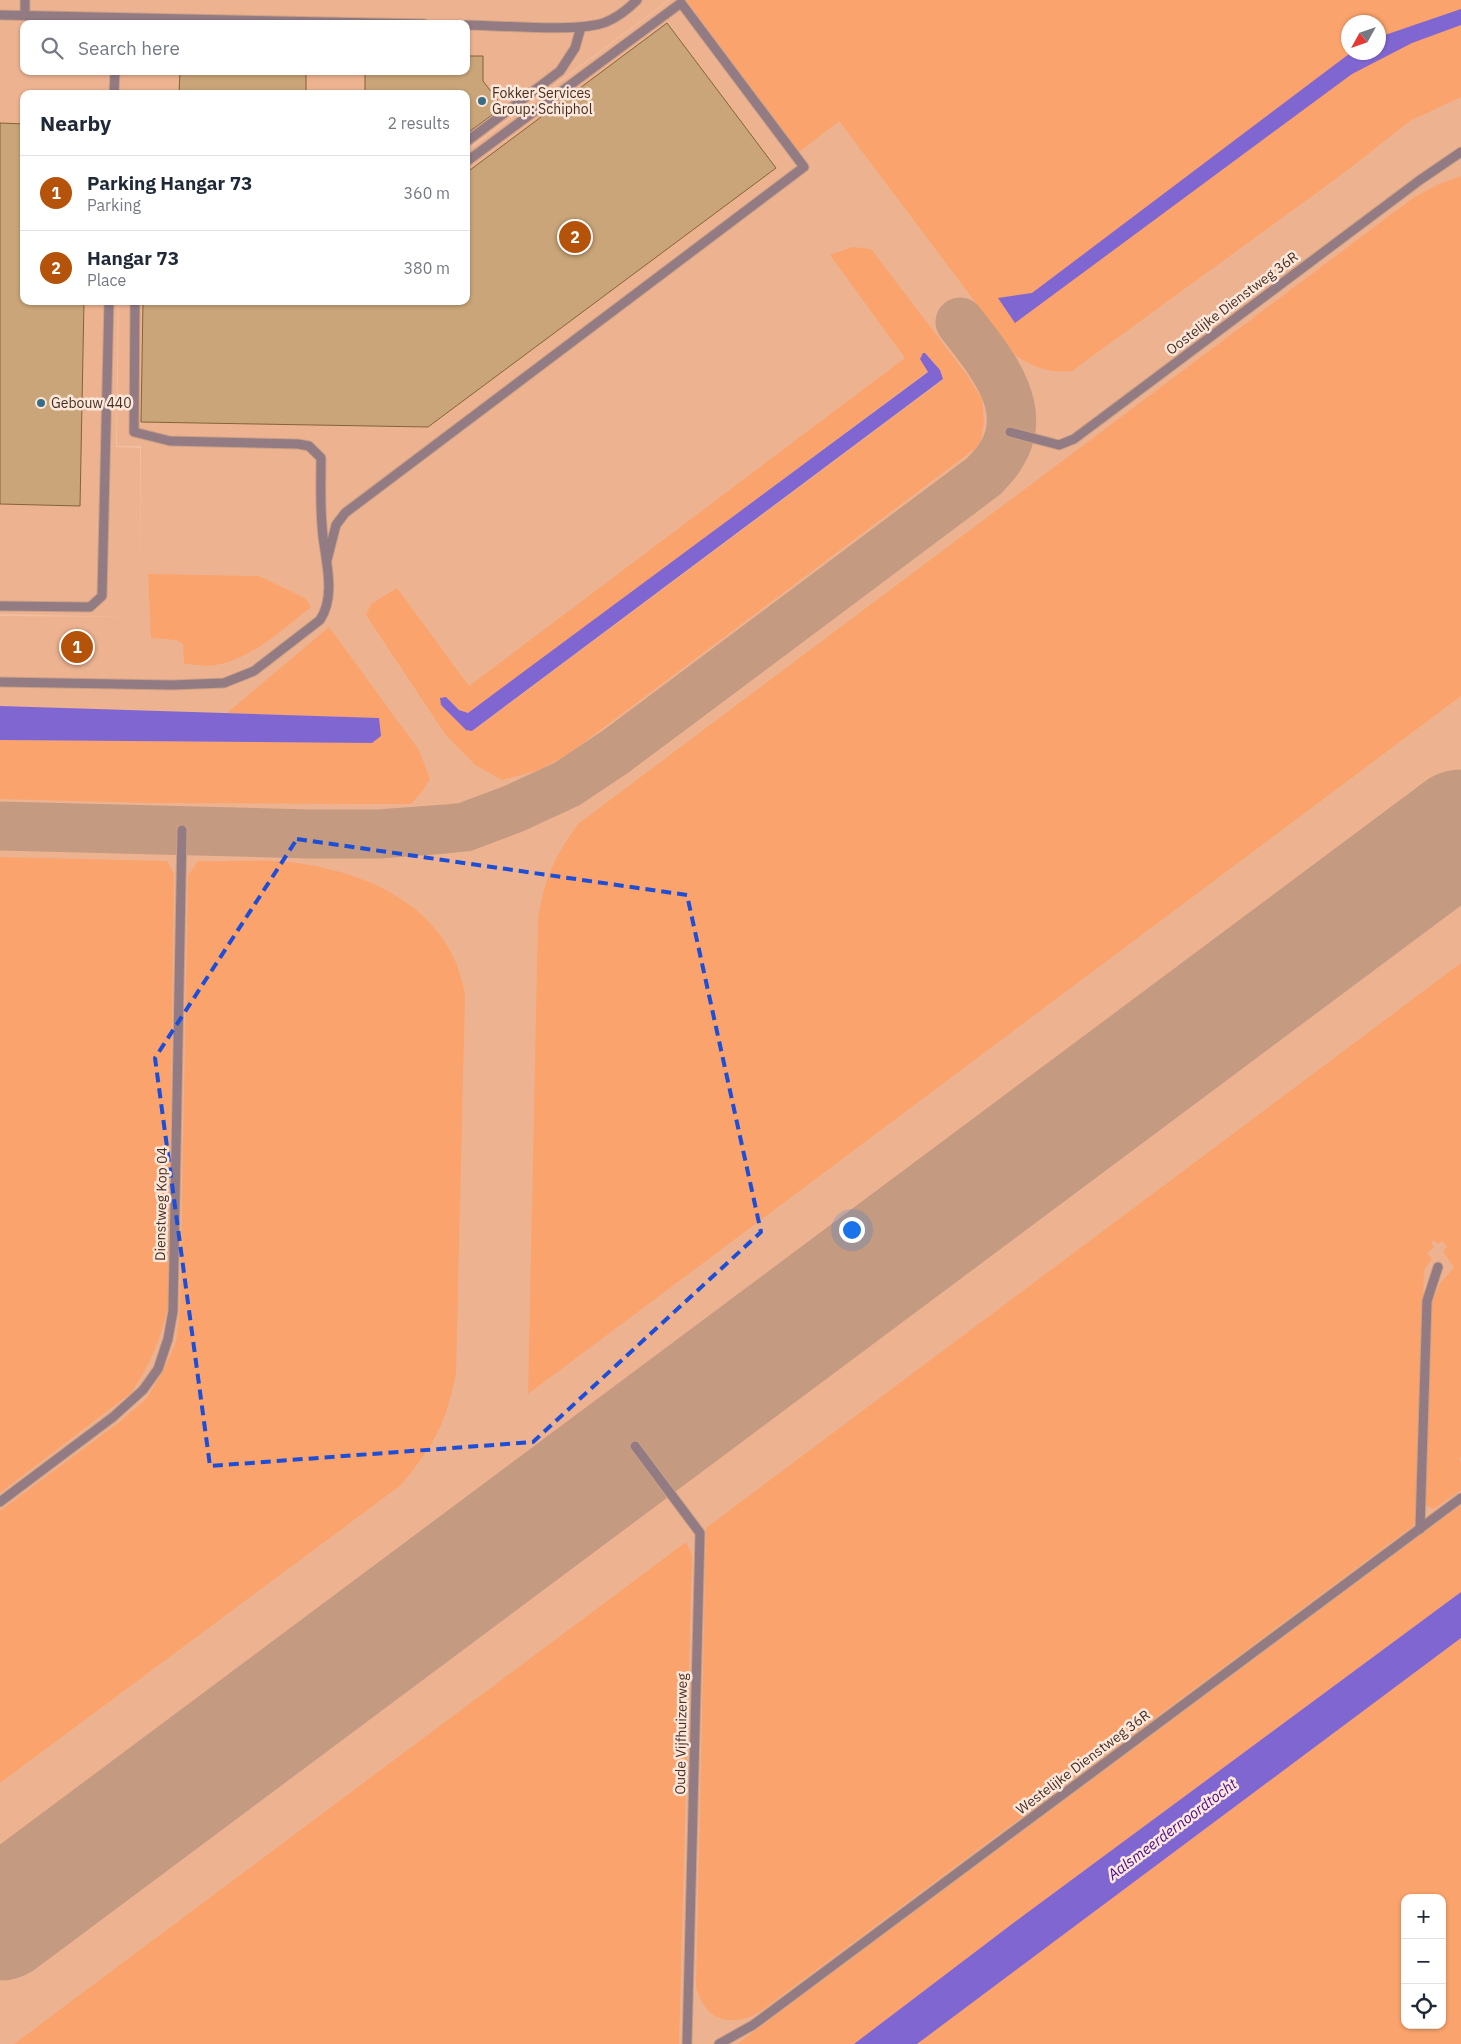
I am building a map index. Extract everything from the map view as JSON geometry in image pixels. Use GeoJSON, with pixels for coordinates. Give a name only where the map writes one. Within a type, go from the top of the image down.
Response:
{"type":"FeatureCollection","features":[{"type":"Feature","properties":{"kind":"lane"},"geometry":{"type":"LineString","coordinates":[[25,0],[25,15]]}},
{"type":"Feature","properties":{"kind":"lane"},"geometry":{"type":"LineString","coordinates":[[628,10],[637,0]]}},
{"type":"Feature","properties":{"kind":"lane"},"geometry":{"type":"LineString","coordinates":[[470,25],[581,27],[604,23],[645,0]]}},
{"type":"Feature","properties":{"kind":"lane"},"geometry":{"type":"LineString","coordinates":[[327,560],[336,525],[345,513],[804,167],[681,3],[470,159]]}},
{"type":"Feature","properties":{"kind":"lane"},"geometry":{"type":"LineString","coordinates":[[0,15],[116,20]]}},
{"type":"Feature","properties":{"kind":"lane"},"geometry":{"type":"LineString","coordinates":[[470,139],[560,71],[575,48],[581,27]]}},
{"type":"Feature","properties":{"kind":"lane"},"geometry":{"type":"LineString","coordinates":[[114,90],[115,75]]}},
{"type":"Feature","properties":{"kind":"lane","name":"Oostelijke Dienstweg 36R"},"geometry":{"type":"LineString","coordinates":[[1010,432],[1059,445],[1074,439],[1420,180],[1461,152]]}},
{"type":"Feature","properties":{"kind":"lane"},"geometry":{"type":"LineString","coordinates":[[0,606],[90,607],[102,596],[109,305]]}},
{"type":"Feature","properties":{"kind":"lane"},"geometry":{"type":"LineString","coordinates":[[0,682],[206,685],[239,679],[254,671],[320,620],[326,610],[327,560],[322,526],[321,458],[309,446],[170,441],[134,432],[135,305]]}},
{"type":"Feature","properties":{"kind":"lane","name":"Dienstweg Kop 04"},"geometry":{"type":"LineString","coordinates":[[0,1502],[130,1404],[158,1369],[168,1339],[173,1311],[182,830]]}},
{"type":"Feature","properties":{"kind":"lane"},"geometry":{"type":"LineString","coordinates":[[1420,1528],[1427,1301],[1438,1267]]}},
{"type":"Feature","properties":{"kind":"lane","name":"Oude Vijfhuizerweg"},"geometry":{"type":"LineString","coordinates":[[635,1446],[700,1533],[687,2044]]}},
{"type":"Feature","properties":{"kind":"lane","name":"Westelijke Dienstweg 36R"},"geometry":{"type":"LineString","coordinates":[[719,2044],[753,2025],[1461,1498]]}},
{"type":"Feature","properties":{"kind":"highlighted area"},"geometry":{"type":"Polygon","coordinates":[[[297,839],[687,895],[761,1232],[533,1442],[210,1466],[155,1058],[297,839]]]}},
{"type":"Feature","properties":{"kind":"shaded area"},"geometry":{"type":"Polygon","coordinates":[[[0,0],[669,0],[470,147],[470,90],[20,90],[20,305],[118,305],[116,447],[140,448],[140,577],[141,446],[117,446],[119,305],[470,305],[470,149],[670,0],[689,0],[822,112],[876,115],[1012,297],[1461,25],[1461,1592],[1344,1679],[1035,1956],[1461,1638],[1461,2044],[0,2044],[0,616],[128,617],[0,614],[0,0]]]}},
{"type":"Feature","properties":{"kind":"shaded area"},"geometry":{"type":"Polygon","coordinates":[[[686,0],[1461,0],[1461,97],[1410,121],[1345,172],[1072,371],[1043,369],[1016,356],[839,121],[799,152],[686,0]]]}},
{"type":"Feature","properties":{"kind":"shaded area"},"geometry":{"type":"Polygon","coordinates":[[[1461,176],[1461,696],[528,1394],[538,918],[547,879],[563,847],[578,824],[1413,198],[1437,185],[1461,176]]]}},
{"type":"Feature","properties":{"kind":"shaded area"},"geometry":{"type":"Polygon","coordinates":[[[852,247],[871,249],[967,375],[982,399],[984,422],[980,445],[567,755],[536,771],[502,780],[475,765],[445,734],[366,615],[371,604],[397,588],[469,686],[905,358],[830,255],[852,247]],[[921,359],[928,371],[468,714],[459,710],[446,697],[441,698],[441,705],[466,730],[473,731],[943,380],[940,370],[921,359]]]}},
{"type":"Feature","properties":{"kind":"shaded area"},"geometry":{"type":"Polygon","coordinates":[[[148,574],[259,576],[305,598],[311,607],[266,642],[229,662],[211,666],[184,664],[183,644],[176,640],[151,638],[148,574]]]}},
{"type":"Feature","properties":{"kind":"shaded area"},"geometry":{"type":"Polygon","coordinates":[[[329,627],[419,750],[430,779],[411,804],[150,803],[0,799],[0,740],[372,743],[378,718],[227,713],[329,627]]]}},
{"type":"Feature","properties":{"kind":"shaded area"},"geometry":{"type":"Polygon","coordinates":[[[0,857],[167,861],[174,874],[168,1306],[165,1318],[154,1351],[131,1393],[0,1493],[0,857]]]}},
{"type":"Feature","properties":{"kind":"shaded area"},"geometry":{"type":"Polygon","coordinates":[[[260,860],[297,863],[321,867],[369,882],[391,893],[412,907],[430,923],[445,942],[457,965],[465,994],[456,1374],[447,1408],[437,1434],[422,1458],[401,1485],[0,1783],[0,1511],[122,1420],[147,1398],[163,1371],[176,1342],[180,1308],[188,875],[198,861],[260,860]]]}},
{"type":"Feature","properties":{"kind":"shaded area"},"geometry":{"type":"Polygon","coordinates":[[[1461,963],[1461,1457],[1459,1459],[1461,1463],[1461,1490],[1434,1509],[1427,1506],[1425,1502],[1431,1304],[1440,1283],[1454,1268],[1443,1251],[1447,1247],[1442,1241],[1437,1244],[1434,1240],[1431,1243],[1434,1247],[1427,1253],[1432,1259],[1424,1270],[1416,1517],[1413,1526],[761,2011],[740,2020],[730,2020],[712,2014],[705,2007],[696,1986],[706,1528],[1461,963]]]}},
{"type":"Feature","properties":{"kind":"shaded area"},"geometry":{"type":"Polygon","coordinates":[[[1461,1505],[1461,1592],[1012,1924],[854,2044],[737,2044],[1461,1505]]]}},
{"type":"Feature","properties":{"kind":"shaded area"},"geometry":{"type":"Polygon","coordinates":[[[686,1542],[692,1556],[679,2044],[14,2044],[686,1542]]]}},
{"type":"Feature","properties":{"kind":"shaded area"},"geometry":{"type":"Polygon","coordinates":[[[1461,1638],[1461,2044],[917,2044],[1461,1638]]]}},
{"type":"Feature","properties":{"kind":"water"},"geometry":{"type":"Polygon","coordinates":[[[1461,9],[1461,25],[1412,43],[1386,56],[1386,35],[1461,9]]]}},
{"type":"Feature","properties":{"kind":"water"},"geometry":{"type":"Polygon","coordinates":[[[1341,60],[1379,60],[1352,74],[1015,323],[998,298],[1032,293],[1341,60]]]}},
{"type":"Feature","properties":{"kind":"water"},"geometry":{"type":"Polygon","coordinates":[[[923,353],[940,370],[943,379],[472,731],[466,730],[441,705],[440,698],[446,697],[459,710],[468,713],[928,372],[920,359],[923,353]]]}},
{"type":"Feature","properties":{"kind":"water"},"geometry":{"type":"Polygon","coordinates":[[[0,706],[379,718],[381,736],[372,743],[0,740],[0,706]]]}},
{"type":"Feature","properties":{"kind":"water","name":"Aalsmeerdernoordtocht"},"geometry":{"type":"Polygon","coordinates":[[[1461,1592],[1461,1638],[917,2044],[854,2044],[1012,1924],[1461,1592]]]}},
{"type":"Feature","properties":{"kind":"building"},"geometry":{"type":"Polygon","coordinates":[[[667,23],[776,168],[428,427],[141,422],[143,305],[470,305],[470,170],[667,23]]]}},
{"type":"Feature","properties":{"kind":"building","name":"Fokker Services Group: Schiphol"},"geometry":{"type":"Polygon","coordinates":[[[470,56],[483,56],[483,81],[503,107],[470,131],[470,90],[365,90],[365,75],[470,75],[470,56]]]}},
{"type":"Feature","properties":{"kind":"building"},"geometry":{"type":"Polygon","coordinates":[[[180,75],[306,75],[306,90],[179,90],[180,75]]]}},
{"type":"Feature","properties":{"kind":"building","name":"Gebouw 440"},"geometry":{"type":"Polygon","coordinates":[[[0,123],[20,124],[20,305],[84,305],[80,506],[0,504],[0,123]]]}},
{"type":"Feature","properties":{"kind":"taxiway"},"geometry":{"type":"LineString","coordinates":[[0,826],[379,834],[465,827],[513,809],[567,784],[615,752],[984,476],[1001,455],[1009,437],[1012,419],[1003,384],[983,352],[960,322]]}},
{"type":"Feature","properties":{"kind":"runway"},"geometry":{"type":"LineString","coordinates":[[0,1920],[1461,830]]}},
{"type":"Feature","properties":{"kind":"place","name":"Fokker Services Group: Schiphol"},"geometry":{"type":"Point","coordinates":[482,101]}},
{"type":"Feature","properties":{"kind":"place","name":"Hangar 73"},"geometry":{"type":"Point","coordinates":[575,237]}},
{"type":"Feature","properties":{"kind":"place","name":"Gebouw 440"},"geometry":{"type":"Point","coordinates":[41,403]}},
{"type":"Feature","properties":{"kind":"place","name":"Parking Hangar 73"},"geometry":{"type":"Point","coordinates":[77,647]}}]}
